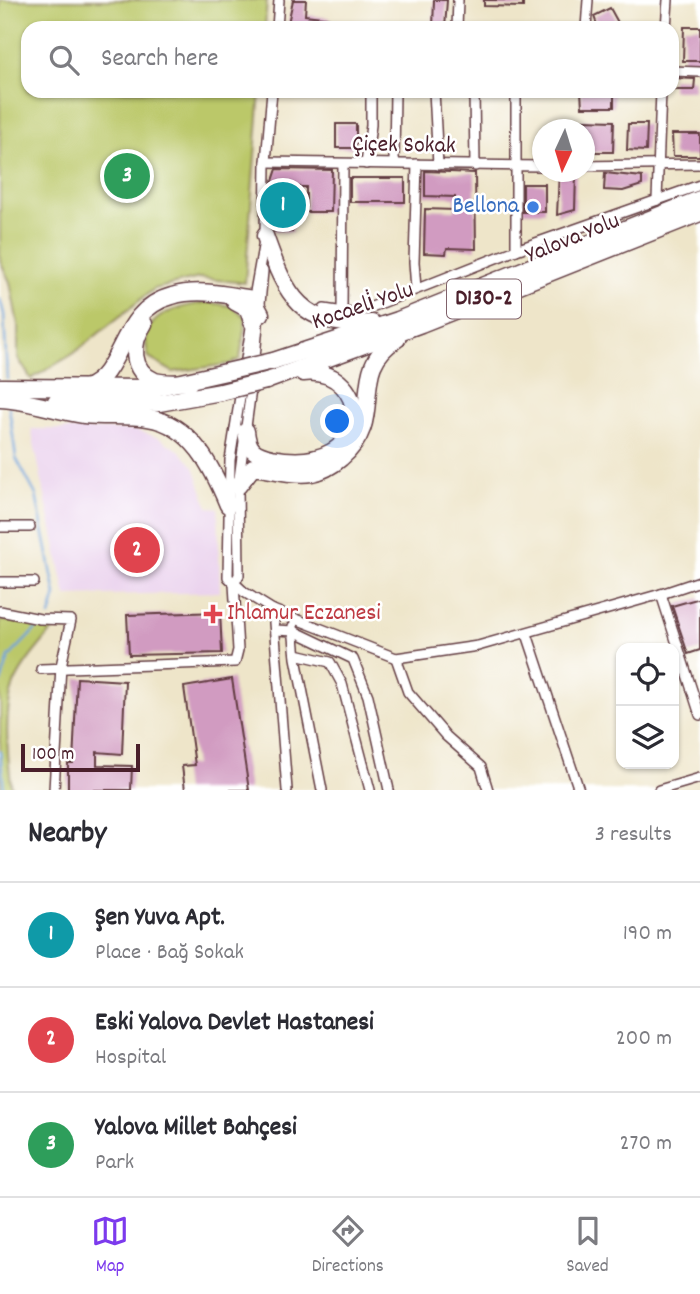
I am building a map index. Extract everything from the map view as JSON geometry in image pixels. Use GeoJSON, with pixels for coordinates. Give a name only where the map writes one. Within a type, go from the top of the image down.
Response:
{"type":"FeatureCollection","features":[{"type":"Feature","properties":{"kind":"highway","name":"Kocaeli̇ Yolu"},"geometry":{"type":"LineString","coordinates":[[278,368],[700,199]]}},
{"type":"Feature","properties":{"kind":"highway","name":"Yalova Yolu"},"geometry":{"type":"LineString","coordinates":[[23,394],[159,403],[221,392],[266,380],[278,368],[421,324],[700,213]]}},
{"type":"Feature","properties":{"kind":"highway"},"geometry":{"type":"LineString","coordinates":[[265,236],[286,290],[311,314],[342,323],[398,320]]}},
{"type":"Feature","properties":{"kind":"highway"},"geometry":{"type":"LineString","coordinates":[[76,390],[96,385],[107,374],[130,326],[141,312],[157,302],[172,296],[218,293],[256,312]]}},
{"type":"Feature","properties":{"kind":"highway"},"geometry":{"type":"LineString","coordinates":[[189,383],[157,381],[143,372],[134,349],[135,338],[148,318],[173,302],[203,298],[240,303],[256,312]]}},
{"type":"Feature","properties":{"kind":"highway"},"geometry":{"type":"LineString","coordinates":[[238,485],[253,467],[312,473],[332,466],[349,451],[363,433],[368,414],[368,377],[374,359],[384,347],[421,324]]}},
{"type":"Feature","properties":{"kind":"highway"},"geometry":{"type":"LineString","coordinates":[[246,431],[247,445],[255,454],[310,462],[324,457],[349,436],[354,423],[352,406],[348,392],[338,380],[326,373],[278,368]]}},
{"type":"Feature","properties":{"kind":"highway","name":"D130-2"},"geometry":{"type":"LineString","coordinates":[[0,399],[23,394],[76,390],[155,388],[189,383],[226,372],[278,368]]}},
{"type":"Feature","properties":{"kind":"highway","name":"D130-2"},"geometry":{"type":"LineString","coordinates":[[0,387],[23,394]]}},
{"type":"Feature","properties":{"kind":"highway"},"geometry":{"type":"LineString","coordinates":[[23,394],[76,414],[152,418],[172,427],[205,455],[228,505]]}},
{"type":"Feature","properties":{"kind":"street"},"geometry":{"type":"LineString","coordinates":[[278,21],[279,0]]}},
{"type":"Feature","properties":{"kind":"street"},"geometry":{"type":"LineString","coordinates":[[457,21],[458,0]]}},
{"type":"Feature","properties":{"kind":"street"},"geometry":{"type":"LineString","coordinates":[[586,21],[588,0]]}},
{"type":"Feature","properties":{"kind":"street"},"geometry":{"type":"LineString","coordinates":[[666,21],[668,0]]}},
{"type":"Feature","properties":{"kind":"street"},"geometry":{"type":"LineString","coordinates":[[679,71],[700,72]]}},
{"type":"Feature","properties":{"kind":"street"},"geometry":{"type":"LineString","coordinates":[[41,669],[61,666],[235,662],[238,650],[234,584],[239,575],[238,485],[246,431],[265,236],[266,162],[271,98]]}},
{"type":"Feature","properties":{"kind":"street"},"geometry":{"type":"LineString","coordinates":[[366,164],[371,98]]}},
{"type":"Feature","properties":{"kind":"street"},"geometry":{"type":"LineString","coordinates":[[394,163],[395,98]]}},
{"type":"Feature","properties":{"kind":"street"},"geometry":{"type":"LineString","coordinates":[[434,98],[439,165]]}},
{"type":"Feature","properties":{"kind":"street"},"geometry":{"type":"LineString","coordinates":[[474,98],[475,166]]}},
{"type":"Feature","properties":{"kind":"street"},"geometry":{"type":"LineString","coordinates":[[516,98],[516,250]]}},
{"type":"Feature","properties":{"kind":"street"},"geometry":{"type":"LineString","coordinates":[[657,200],[661,98]]}},
{"type":"Feature","properties":{"kind":"street","name":"Çiçek Sokak"},"geometry":{"type":"LineString","coordinates":[[266,162],[532,166]]}},
{"type":"Feature","properties":{"kind":"street"},"geometry":{"type":"LineString","coordinates":[[342,313],[343,164]]}},
{"type":"Feature","properties":{"kind":"street"},"geometry":{"type":"LineString","coordinates":[[416,164],[416,289]]}},
{"type":"Feature","properties":{"kind":"street"},"geometry":{"type":"LineString","coordinates":[[595,166],[700,164]]}},
{"type":"Feature","properties":{"kind":"street"},"geometry":{"type":"LineString","coordinates":[[324,309],[342,313],[363,310],[516,250],[700,185]]}},
{"type":"Feature","properties":{"kind":"street"},"geometry":{"type":"LineString","coordinates":[[265,236],[256,312],[230,460],[228,577],[234,584],[273,610],[396,658],[478,646],[527,634],[700,581]]}},
{"type":"Feature","properties":{"kind":"street"},"geometry":{"type":"LineString","coordinates":[[0,527],[30,527]]}},
{"type":"Feature","properties":{"kind":"street"},"geometry":{"type":"LineString","coordinates":[[0,582],[34,582]]}},
{"type":"Feature","properties":{"kind":"street"},"geometry":{"type":"LineString","coordinates":[[661,594],[700,715]]}},
{"type":"Feature","properties":{"kind":"street"},"geometry":{"type":"LineString","coordinates":[[273,610],[287,790]]}},
{"type":"Feature","properties":{"kind":"street"},"geometry":{"type":"LineString","coordinates":[[0,611],[40,619],[71,620],[61,666],[54,790]]}},
{"type":"Feature","properties":{"kind":"street"},"geometry":{"type":"LineString","coordinates":[[293,618],[296,654],[322,790]]}},
{"type":"Feature","properties":{"kind":"street"},"geometry":{"type":"LineString","coordinates":[[275,630],[294,631],[353,659],[368,696],[389,790]]}},
{"type":"Feature","properties":{"kind":"street"},"geometry":{"type":"LineString","coordinates":[[527,634],[579,790]]}},
{"type":"Feature","properties":{"kind":"street"},"geometry":{"type":"LineString","coordinates":[[296,654],[330,662],[342,684],[370,790]]}},
{"type":"Feature","properties":{"kind":"street"},"geometry":{"type":"LineString","coordinates":[[396,658],[408,692],[446,736],[481,767],[488,790]]}},
{"type":"Feature","properties":{"kind":"street"},"geometry":{"type":"LineString","coordinates":[[659,790],[700,778]]}},
{"type":"Feature","properties":{"kind":"shaded area"},"geometry":{"type":"Polygon","coordinates":[[[31,429],[136,430],[159,438],[180,451],[194,467],[208,507],[218,508],[220,592],[66,596],[31,429]]]}},
{"type":"Feature","properties":{"kind":"green space"},"geometry":{"type":"Polygon","coordinates":[[[0,0],[267,0],[266,21],[21,21],[21,98],[259,98],[245,283],[199,278],[154,289],[73,354],[31,379],[18,358],[18,325],[10,282],[0,261],[0,0]]]}},
{"type":"Feature","properties":{"kind":"green space"},"geometry":{"type":"Polygon","coordinates":[[[207,302],[231,306],[246,317],[240,359],[229,364],[173,372],[149,358],[146,344],[152,323],[170,311],[207,302]]]}},
{"type":"Feature","properties":{"kind":"green space"},"geometry":{"type":"Polygon","coordinates":[[[0,620],[56,626],[25,665],[12,690],[7,727],[12,790],[0,790],[0,620]]]}},
{"type":"Feature","properties":{"kind":"building"},"geometry":{"type":"Polygon","coordinates":[[[293,0],[306,0],[305,15],[330,18],[330,21],[288,21],[293,0]]]}},
{"type":"Feature","properties":{"kind":"building"},"geometry":{"type":"Polygon","coordinates":[[[434,0],[447,0],[446,21],[433,21],[434,0]]]}},
{"type":"Feature","properties":{"kind":"building"},"geometry":{"type":"Polygon","coordinates":[[[484,0],[523,0],[523,7],[484,6],[484,0]]]}},
{"type":"Feature","properties":{"kind":"building"},"geometry":{"type":"Polygon","coordinates":[[[610,8],[617,21],[596,21],[594,16],[610,8]]]}},
{"type":"Feature","properties":{"kind":"building"},"geometry":{"type":"Polygon","coordinates":[[[684,27],[700,27],[700,61],[683,61],[684,27]]]}},
{"type":"Feature","properties":{"kind":"building"},"geometry":{"type":"Polygon","coordinates":[[[679,78],[695,79],[694,90],[679,90],[679,78]]]}},
{"type":"Feature","properties":{"kind":"building"},"geometry":{"type":"Polygon","coordinates":[[[581,98],[614,98],[614,107],[582,107],[581,98]]]}},
{"type":"Feature","properties":{"kind":"building"},"geometry":{"type":"Polygon","coordinates":[[[595,120],[614,121],[613,152],[595,152],[595,120]]]}},
{"type":"Feature","properties":{"kind":"building"},"geometry":{"type":"Polygon","coordinates":[[[336,124],[356,124],[356,148],[336,148],[336,124]]]}},
{"type":"Feature","properties":{"kind":"building"},"geometry":{"type":"Polygon","coordinates":[[[628,124],[647,124],[646,151],[627,150],[628,124]]]}},
{"type":"Feature","properties":{"kind":"building"},"geometry":{"type":"Polygon","coordinates":[[[672,134],[700,134],[700,156],[673,156],[672,134]]]}},
{"type":"Feature","properties":{"kind":"building"},"geometry":{"type":"Polygon","coordinates":[[[277,169],[332,170],[331,212],[306,212],[306,187],[294,187],[292,232],[274,231],[273,181],[277,169]]]}},
{"type":"Feature","properties":{"kind":"building"},"geometry":{"type":"Polygon","coordinates":[[[425,171],[475,173],[476,249],[447,248],[446,254],[424,253],[425,209],[455,210],[455,197],[425,196],[425,171]]]}},
{"type":"Feature","properties":{"kind":"building"},"geometry":{"type":"Polygon","coordinates":[[[605,173],[642,177],[642,185],[623,191],[604,190],[605,173]]]}},
{"type":"Feature","properties":{"kind":"building"},"geometry":{"type":"Polygon","coordinates":[[[350,178],[405,178],[405,202],[350,202],[350,178]]]}},
{"type":"Feature","properties":{"kind":"building"},"geometry":{"type":"Polygon","coordinates":[[[559,182],[576,182],[575,210],[557,215],[559,182]]]}},
{"type":"Feature","properties":{"kind":"building"},"geometry":{"type":"Polygon","coordinates":[[[523,184],[545,184],[545,212],[523,212],[523,184]]]}},
{"type":"Feature","properties":{"kind":"building"},"geometry":{"type":"Polygon","coordinates":[[[700,598],[700,650],[688,654],[672,606],[700,598]]]}},
{"type":"Feature","properties":{"kind":"building"},"geometry":{"type":"Polygon","coordinates":[[[220,612],[222,653],[129,655],[127,615],[220,612]]]}},
{"type":"Feature","properties":{"kind":"building"},"geometry":{"type":"Polygon","coordinates":[[[77,678],[125,681],[122,754],[97,752],[97,765],[132,766],[131,790],[68,790],[68,763],[73,763],[77,678]]]}},
{"type":"Feature","properties":{"kind":"building"},"geometry":{"type":"Polygon","coordinates":[[[232,679],[249,790],[185,790],[182,766],[195,765],[184,687],[232,679]]]}},
{"type":"Feature","properties":{"kind":"waterway"},"geometry":{"type":"LineString","coordinates":[[0,299],[4,314],[7,379]]}},
{"type":"Feature","properties":{"kind":"waterway"},"geometry":{"type":"LineString","coordinates":[[9,407],[16,458],[36,495],[56,595],[50,616]]}},
{"type":"Feature","properties":{"kind":"waterway"},"geometry":{"type":"LineString","coordinates":[[0,686],[9,657],[42,623]]}},
{"type":"Feature","properties":{"kind":"waterway"},"geometry":{"type":"LineString","coordinates":[[0,751],[4,790]]}},
{"type":"Feature","properties":{"kind":"place","name":"Yalova Millet Bahçesi"},"geometry":{"type":"Point","coordinates":[127,176]}},
{"type":"Feature","properties":{"kind":"place","name":"Şen Yuva Apt."},"geometry":{"type":"Point","coordinates":[283,205]}},
{"type":"Feature","properties":{"kind":"place","name":"Bellona"},"geometry":{"type":"Point","coordinates":[533,207]}},
{"type":"Feature","properties":{"kind":"place","name":"Eski Yalova Devlet Hastanesi"},"geometry":{"type":"Point","coordinates":[137,550]}},
{"type":"Feature","properties":{"kind":"place","name":"Ihlamur Eczanesi"},"geometry":{"type":"Point","coordinates":[213,614]}}]}
